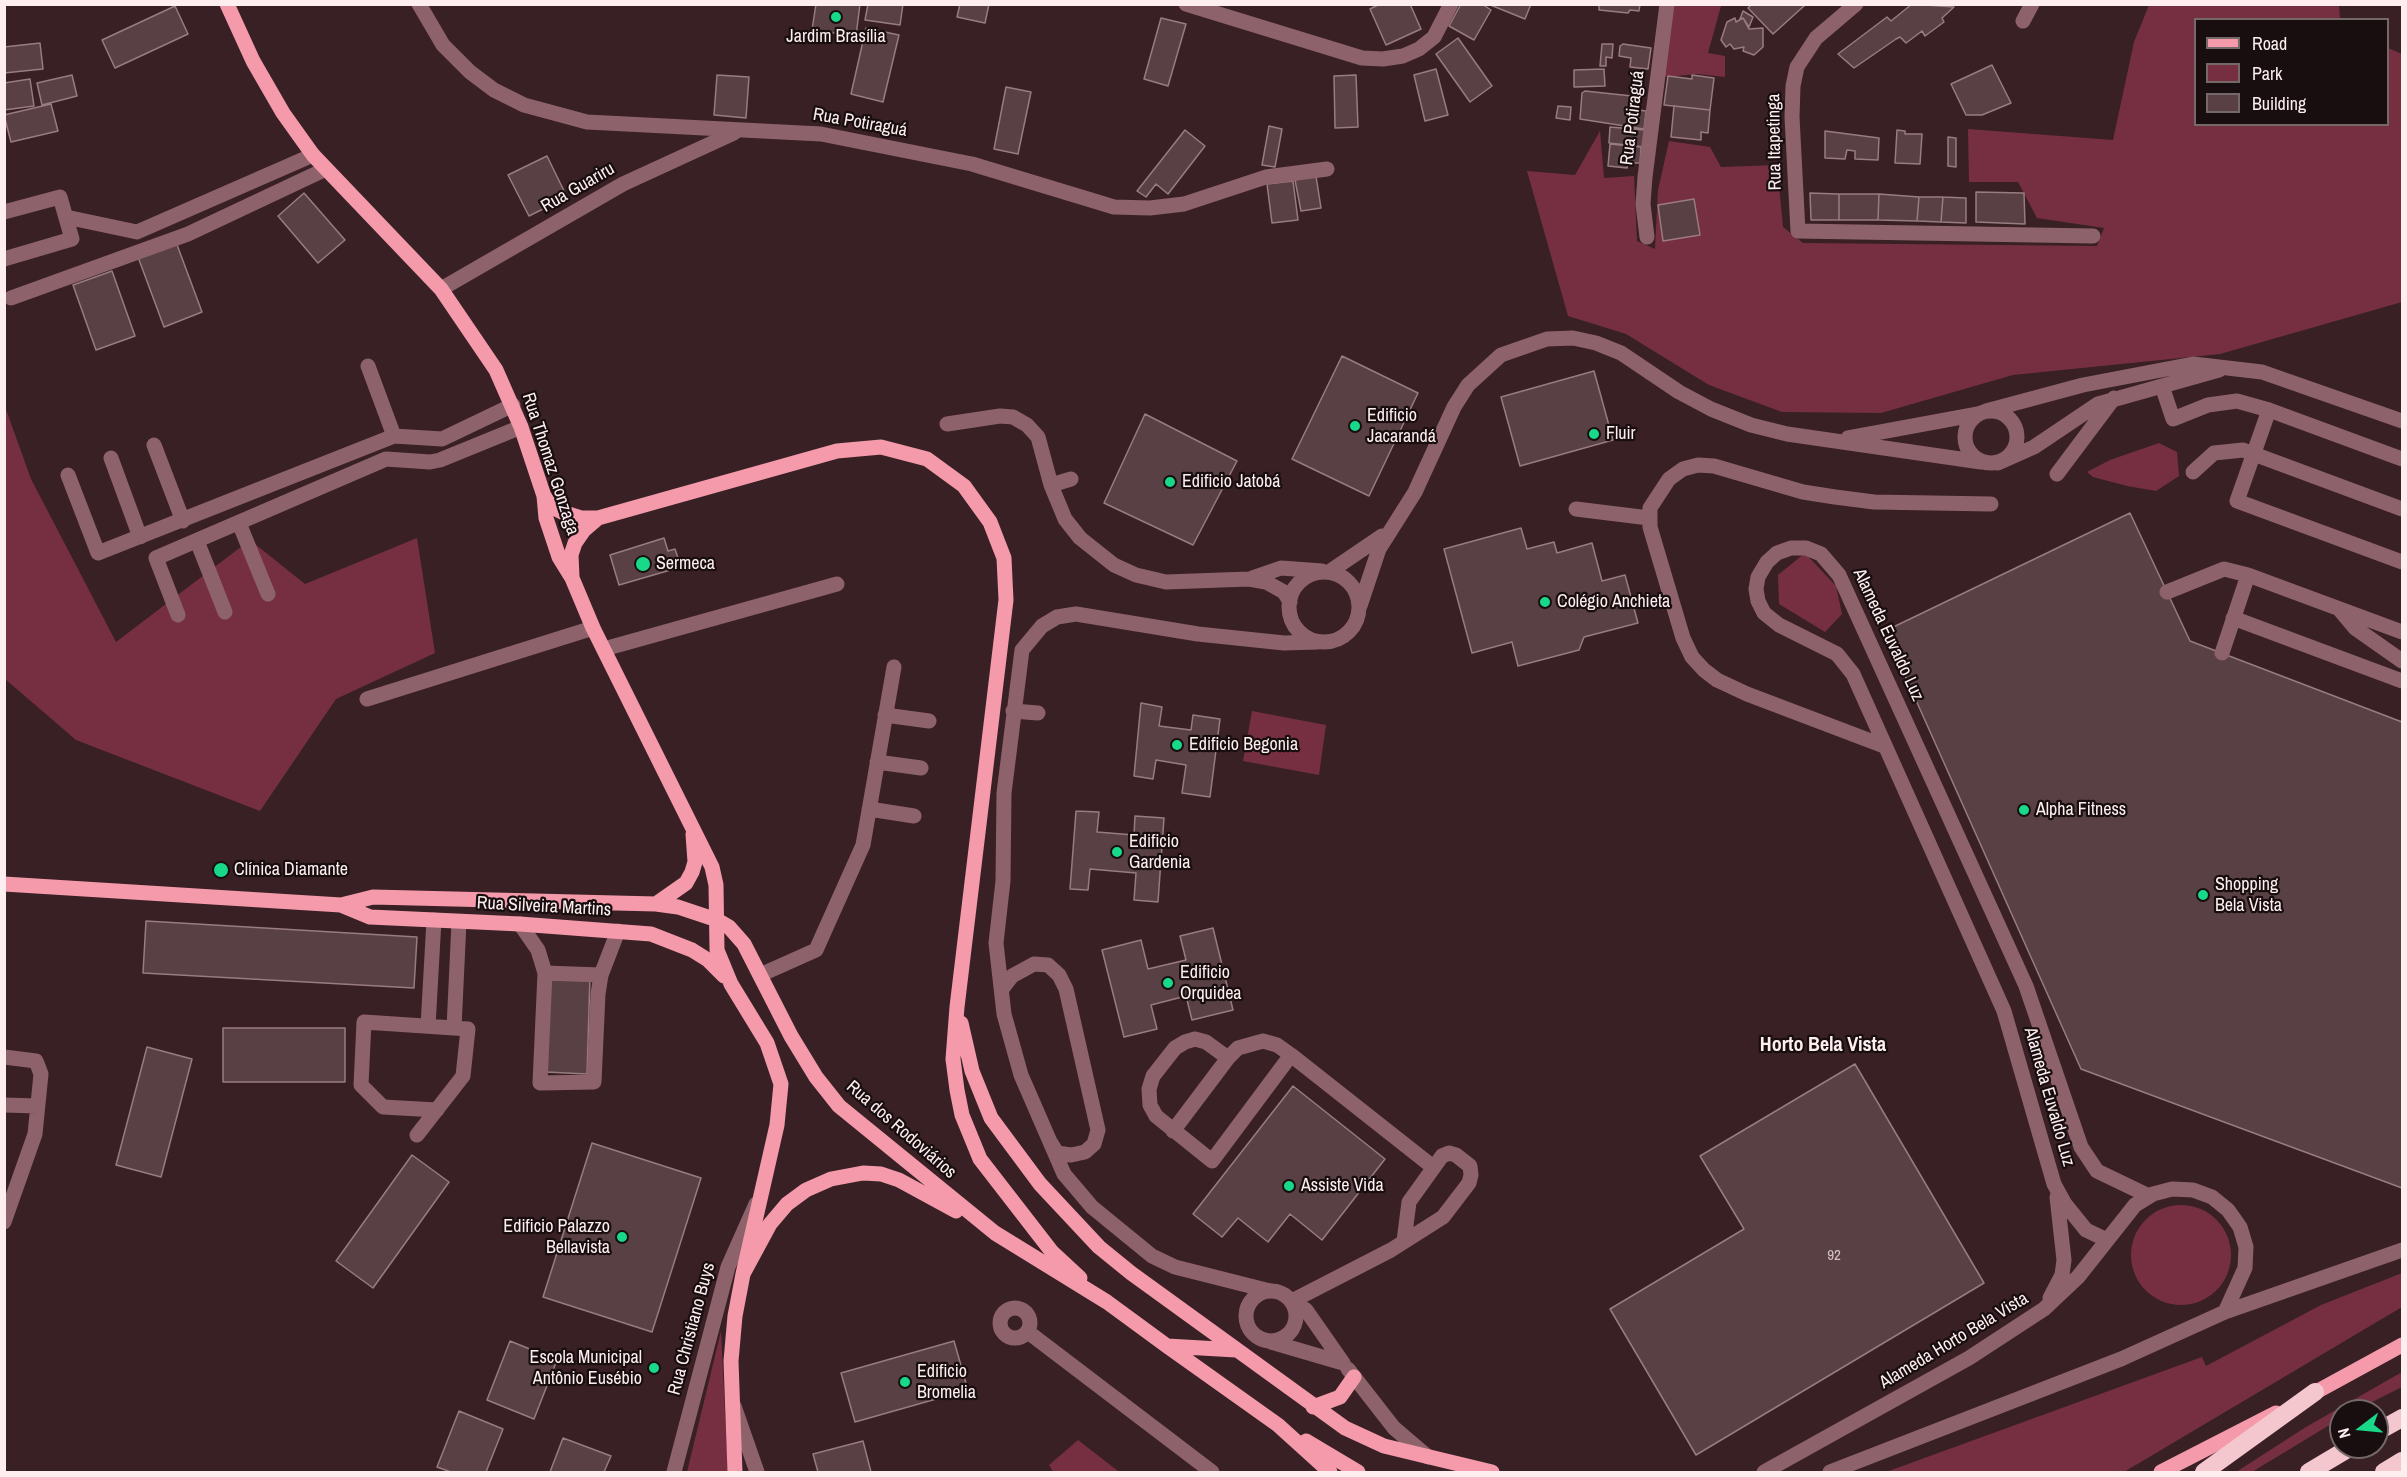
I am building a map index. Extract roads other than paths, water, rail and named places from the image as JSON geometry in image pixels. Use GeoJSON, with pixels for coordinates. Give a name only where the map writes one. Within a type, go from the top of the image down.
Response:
{"type":"FeatureCollection","features":[{"type":"Feature","properties":{"kind":"highway"},"geometry":{"type":"LineString","coordinates":[[2204,1473],[2315,1392]]}},
{"type":"Feature","properties":{"kind":"highway"},"geometry":{"type":"LineString","coordinates":[[2389,1425],[2403,1418]]}},
{"type":"Feature","properties":{"kind":"highway"},"geometry":{"type":"LineString","coordinates":[[2309,1473],[2332,1459]]}},
{"type":"Feature","properties":{"kind":"highway"},"geometry":{"type":"LineString","coordinates":[[2384,1473],[2403,1461]]}},
{"type":"Feature","properties":{"kind":"main road","name":"Rua Thomaz Gonzaga"},"geometry":{"type":"LineString","coordinates":[[227,4],[259,71],[283,112],[313,155],[441,289],[496,370],[521,427],[544,496],[546,518],[559,557],[572,578],[593,628],[712,867],[716,885],[717,920]]}},
{"type":"Feature","properties":{"kind":"main road"},"geometry":{"type":"LineString","coordinates":[[544,496],[552,507],[562,512],[581,518],[598,518],[837,451],[881,447],[927,459],[964,486],[990,522],[1004,558],[1006,600],[957,1006],[953,1059],[957,1090],[962,1115],[980,1159],[1052,1252],[1107,1302]]}},
{"type":"Feature","properties":{"kind":"main road"},"geometry":{"type":"LineString","coordinates":[[572,578],[571,555],[575,543],[584,530],[598,518]]}},
{"type":"Feature","properties":{"kind":"main road"},"geometry":{"type":"LineString","coordinates":[[656,904],[679,889],[693,872],[696,843],[689,819]]}},
{"type":"Feature","properties":{"kind":"main road","name":"Rua Silveira Martins"},"geometry":{"type":"LineString","coordinates":[[4,885],[341,905],[373,897],[656,904],[678,907],[717,920]]}},
{"type":"Feature","properties":{"kind":"main road","name":"Rua Silveira Martins"},"geometry":{"type":"LineString","coordinates":[[341,905],[370,917],[520,924],[651,934],[692,950],[708,960],[731,984]]}},
{"type":"Feature","properties":{"kind":"main road"},"geometry":{"type":"LineString","coordinates":[[717,920],[717,951],[731,984],[766,1043],[781,1084],[777,1125],[742,1274],[735,1316],[731,1397],[735,1473]]}},
{"type":"Feature","properties":{"kind":"main road","name":"Rua dos Rodoviários"},"geometry":{"type":"LineString","coordinates":[[717,920],[737,934],[816,1077],[839,1106],[995,1233],[1107,1302],[1278,1425],[1330,1473]]}},
{"type":"Feature","properties":{"kind":"main road"},"geometry":{"type":"LineString","coordinates":[[957,1006],[982,1100],[991,1118],[1040,1184],[1099,1247],[1176,1307],[1239,1350],[1313,1407],[1360,1436],[1384,1446],[1430,1459],[1492,1473]]}},
{"type":"Feature","properties":{"kind":"main road"},"geometry":{"type":"LineString","coordinates":[[742,1274],[770,1224],[787,1204],[806,1190],[823,1183],[863,1173],[881,1174],[899,1180],[995,1233]]}},
{"type":"Feature","properties":{"kind":"main road"},"geometry":{"type":"LineString","coordinates":[[2161,1473],[2403,1345]]}},
{"type":"Feature","properties":{"kind":"main road"},"geometry":{"type":"LineString","coordinates":[[1167,1346],[1239,1350]]}},
{"type":"Feature","properties":{"kind":"main road"},"geometry":{"type":"LineString","coordinates":[[1313,1407],[1340,1397],[1348,1390],[1354,1377]]}},
{"type":"Feature","properties":{"kind":"main road"},"geometry":{"type":"LineString","coordinates":[[1278,1425],[1358,1473]]}},
{"type":"Feature","properties":{"kind":"street","name":"Rua Potiraguá"},"geometry":{"type":"LineString","coordinates":[[419,4],[443,45],[470,72],[494,90],[524,105],[587,122],[821,134],[972,164],[1114,207],[1150,208],[1184,204],[1266,177],[1327,169]]}},
{"type":"Feature","properties":{"kind":"street"},"geometry":{"type":"LineString","coordinates":[[1186,4],[1362,58],[1383,59],[1403,56],[1419,50],[1434,37],[1443,23],[1450,4]]}},
{"type":"Feature","properties":{"kind":"street","name":"Rua Potiraguá"},"geometry":{"type":"LineString","coordinates":[[1647,237],[1643,204],[1645,177],[1667,4]]}},
{"type":"Feature","properties":{"kind":"street","name":"Rua Itapetinga"},"geometry":{"type":"LineString","coordinates":[[1856,4],[1816,38],[1797,67],[1793,86],[1792,117],[1798,231],[2093,236]]}},
{"type":"Feature","properties":{"kind":"street"},"geometry":{"type":"LineString","coordinates":[[2023,21],[2032,4]]}},
{"type":"Feature","properties":{"kind":"street","name":"Rua Guariru"},"geometry":{"type":"LineString","coordinates":[[441,289],[623,184],[701,146],[739,131]]}},
{"type":"Feature","properties":{"kind":"street"},"geometry":{"type":"LineString","coordinates":[[66,217],[137,232],[313,155]]}},
{"type":"Feature","properties":{"kind":"street"},"geometry":{"type":"LineString","coordinates":[[10,298],[188,234],[326,170]]}},
{"type":"Feature","properties":{"kind":"street"},"geometry":{"type":"LineString","coordinates":[[4,212],[60,197],[72,239],[4,259]]}},
{"type":"Feature","properties":{"kind":"street"},"geometry":{"type":"LineString","coordinates":[[1430,1459],[1394,1428],[1343,1363],[1306,1310],[1279,1292],[1175,1267],[1152,1256],[1092,1207],[1064,1173],[1021,1075],[1010,1041],[1004,1014],[996,943],[1003,881],[1004,793],[1022,650],[1042,626],[1057,617],[1076,614],[1188,633],[1284,644],[1331,642],[1347,634],[1358,619],[1360,606],[1379,549],[1415,492],[1454,407],[1468,386],[1501,355],[1547,339],[1572,338],[1596,343],[1621,353],[1679,392],[1711,409],[1751,425],[1787,434],[1981,462],[1998,462],[2034,447],[2084,412],[2113,400],[2228,367]]}},
{"type":"Feature","properties":{"kind":"street"},"geometry":{"type":"LineString","coordinates":[[2057,474],[2119,393],[2137,383],[2209,365]]}},
{"type":"Feature","properties":{"kind":"street"},"geometry":{"type":"LineString","coordinates":[[1981,462],[1967,449],[1965,439],[1966,429],[1982,413],[2083,385],[2166,367],[2209,365],[2262,372],[2403,421]]}},
{"type":"Feature","properties":{"kind":"street"},"geometry":{"type":"LineString","coordinates":[[368,366],[394,436]]}},
{"type":"Feature","properties":{"kind":"street"},"geometry":{"type":"LineString","coordinates":[[2162,386],[2173,419],[2222,402],[2237,401],[2269,410],[2403,459]]}},
{"type":"Feature","properties":{"kind":"street"},"geometry":{"type":"LineString","coordinates":[[68,475],[98,553],[394,436],[442,439],[513,405]]}},
{"type":"Feature","properties":{"kind":"street"},"geometry":{"type":"LineString","coordinates":[[2269,410],[2237,501],[2403,562]]}},
{"type":"Feature","properties":{"kind":"street"},"geometry":{"type":"LineString","coordinates":[[1833,441],[1994,411],[2009,417],[2017,431],[2018,439],[2012,454],[1998,462]]}},
{"type":"Feature","properties":{"kind":"street"},"geometry":{"type":"LineString","coordinates":[[946,424],[1000,416],[1013,417],[1028,425],[1038,437],[1051,485],[1065,519],[1080,538],[1114,565],[1136,575],[1166,582],[1249,579],[1274,585],[1284,592],[1290,602]]}},
{"type":"Feature","properties":{"kind":"street"},"geometry":{"type":"LineString","coordinates":[[178,615],[156,558],[386,459],[430,462],[440,460],[521,427]]}},
{"type":"Feature","properties":{"kind":"street"},"geometry":{"type":"LineString","coordinates":[[154,444],[183,520]]}},
{"type":"Feature","properties":{"kind":"street"},"geometry":{"type":"LineString","coordinates":[[2193,472],[2214,453],[2234,449],[2254,454],[2403,509]]}},
{"type":"Feature","properties":{"kind":"street"},"geometry":{"type":"LineString","coordinates":[[111,458],[140,537]]}},
{"type":"Feature","properties":{"kind":"street"},"geometry":{"type":"LineString","coordinates":[[1884,746],[1747,694],[1717,680],[1692,657],[1683,638],[1649,518],[1658,494],[1669,479],[1683,469],[1698,465],[1714,466],[1803,492],[1835,497],[1874,502],[1991,504]]}},
{"type":"Feature","properties":{"kind":"street"},"geometry":{"type":"LineString","coordinates":[[1051,485],[1071,479]]}},
{"type":"Feature","properties":{"kind":"street"},"geometry":{"type":"LineString","coordinates":[[1576,509],[1649,518]]}},
{"type":"Feature","properties":{"kind":"street"},"geometry":{"type":"LineString","coordinates":[[239,523],[268,594]]}},
{"type":"Feature","properties":{"kind":"street"},"geometry":{"type":"LineString","coordinates":[[1318,642],[1305,637],[1296,628],[1290,615],[1293,592],[1305,577],[1327,572],[1371,546],[1389,530]]}},
{"type":"Feature","properties":{"kind":"street"},"geometry":{"type":"LineString","coordinates":[[197,541],[225,612]]}},
{"type":"Feature","properties":{"kind":"street","name":"Alameda Euvaldo Luz"},"geometry":{"type":"LineString","coordinates":[[2107,1240],[2086,1230],[2065,1204],[2054,1184],[2004,1011],[1853,674],[1837,654],[1779,626],[1764,613],[1756,589],[1758,577],[1767,562],[1778,553],[1791,548],[1806,548],[1821,554],[1839,575],[2026,986],[2081,1147],[2097,1171],[2149,1196]]}},
{"type":"Feature","properties":{"kind":"street"},"geometry":{"type":"LineString","coordinates":[[1249,579],[1281,568],[1302,568],[1327,572],[1345,579],[1352,586],[1360,606]]}},
{"type":"Feature","properties":{"kind":"street"},"geometry":{"type":"LineString","coordinates":[[2168,592],[2224,569],[2248,575],[2403,632]]}},
{"type":"Feature","properties":{"kind":"street"},"geometry":{"type":"LineString","coordinates":[[2222,653],[2248,575]]}},
{"type":"Feature","properties":{"kind":"street"},"geometry":{"type":"LineString","coordinates":[[604,649],[837,584]]}},
{"type":"Feature","properties":{"kind":"street"},"geometry":{"type":"LineString","coordinates":[[2339,609],[2355,628],[2403,661]]}},
{"type":"Feature","properties":{"kind":"street"},"geometry":{"type":"LineString","coordinates":[[2233,618],[2403,681]]}},
{"type":"Feature","properties":{"kind":"street"},"geometry":{"type":"LineString","coordinates":[[367,699],[593,628]]}},
{"type":"Feature","properties":{"kind":"street"},"geometry":{"type":"LineString","coordinates":[[760,975],[816,950],[863,846],[894,667]]}},
{"type":"Feature","properties":{"kind":"street"},"geometry":{"type":"LineString","coordinates":[[1013,711],[1038,713]]}},
{"type":"Feature","properties":{"kind":"street"},"geometry":{"type":"LineString","coordinates":[[885,715],[928,721]]}},
{"type":"Feature","properties":{"kind":"street"},"geometry":{"type":"LineString","coordinates":[[877,762],[921,768]]}},
{"type":"Feature","properties":{"kind":"street"},"geometry":{"type":"LineString","coordinates":[[869,809],[914,816]]}},
{"type":"Feature","properties":{"kind":"street"},"geometry":{"type":"LineString","coordinates":[[428,1026],[434,920]]}},
{"type":"Feature","properties":{"kind":"street"},"geometry":{"type":"LineString","coordinates":[[454,1028],[459,922]]}},
{"type":"Feature","properties":{"kind":"street"},"geometry":{"type":"LineString","coordinates":[[520,924],[538,950],[545,973],[540,1083],[594,1082],[601,975],[618,931]]}},
{"type":"Feature","properties":{"kind":"street"},"geometry":{"type":"LineString","coordinates":[[1002,989],[1017,972],[1034,964],[1048,965],[1059,975],[1066,989],[1098,1130],[1094,1144],[1084,1152],[1071,1155],[1057,1153],[1045,1132]]}},
{"type":"Feature","properties":{"kind":"street"},"geometry":{"type":"LineString","coordinates":[[545,973],[601,975]]}},
{"type":"Feature","properties":{"kind":"street"},"geometry":{"type":"LineString","coordinates":[[417,1135],[437,1110],[463,1076],[468,1029],[364,1022],[361,1085],[383,1107],[437,1110]]}},
{"type":"Feature","properties":{"kind":"street"},"geometry":{"type":"LineString","coordinates":[[1228,1058],[1206,1042],[1195,1039],[1175,1048],[1153,1076],[1149,1089],[1150,1105],[1156,1116],[1212,1161],[1291,1055]]}},
{"type":"Feature","properties":{"kind":"street"},"geometry":{"type":"LineString","coordinates":[[1173,1131],[1228,1058],[1238,1048],[1263,1041],[1277,1045],[1291,1055],[1433,1167]]}},
{"type":"Feature","properties":{"kind":"street"},"geometry":{"type":"LineString","coordinates":[[4,1057],[31,1059],[40,1067],[35,1134],[4,1222]]}},
{"type":"Feature","properties":{"kind":"street"},"geometry":{"type":"LineString","coordinates":[[4,1105],[37,1106]]}},
{"type":"Feature","properties":{"kind":"street"},"geometry":{"type":"LineString","coordinates":[[1292,1301],[1404,1241],[1443,1217],[1469,1183],[1470,1166],[1456,1155],[1443,1156],[1409,1202],[1404,1241]]}},
{"type":"Feature","properties":{"kind":"street"},"geometry":{"type":"LineString","coordinates":[[2044,1309],[2062,1275],[2064,1260],[2054,1184]]}},
{"type":"Feature","properties":{"kind":"street","name":"Alameda Horto Bela Vista"},"geometry":{"type":"LineString","coordinates":[[1764,1473],[1969,1358],[2044,1309],[2079,1277],[2135,1205],[2149,1196],[2172,1189],[2193,1190],[2220,1203],[2240,1227],[2246,1247],[2245,1268],[2236,1292],[2224,1312]]}},
{"type":"Feature","properties":{"kind":"street","name":"Rua Christiano Buys"},"geometry":{"type":"LineString","coordinates":[[674,1473],[728,1267],[759,1199]]}},
{"type":"Feature","properties":{"kind":"street"},"geometry":{"type":"LineString","coordinates":[[1830,1473],[2121,1359],[2224,1312],[2403,1250]]}},
{"type":"Feature","properties":{"kind":"street"},"geometry":{"type":"LineString","coordinates":[[1270,1291],[1254,1297],[1246,1312],[1249,1329],[1255,1336],[1343,1363]]}},
{"type":"Feature","properties":{"kind":"street"},"geometry":{"type":"LineString","coordinates":[[1271,1342],[1279,1341],[1292,1331],[1297,1316],[1292,1301]]}},
{"type":"Feature","properties":{"kind":"street"},"geometry":{"type":"LineString","coordinates":[[1028,1332],[1212,1473]]}},
{"type":"Feature","properties":{"kind":"street"},"geometry":{"type":"LineString","coordinates":[[731,1397],[757,1473]]}},
{"type":"Feature","properties":{"kind":"place","name":"Jardim Brasília"},"geometry":{"type":"Point","coordinates":[836,17]}},
{"type":"Feature","properties":{"kind":"place","name":"Edificio Jacarandá"},"geometry":{"type":"Point","coordinates":[1355,426]}},
{"type":"Feature","properties":{"kind":"place","name":"Fluir"},"geometry":{"type":"Point","coordinates":[1594,434]}},
{"type":"Feature","properties":{"kind":"place","name":"Edificio Jatobá"},"geometry":{"type":"Point","coordinates":[1170,482]}},
{"type":"Feature","properties":{"kind":"place","name":"Sermeca"},"geometry":{"type":"Point","coordinates":[643,564]}},
{"type":"Feature","properties":{"kind":"place","name":"Colégio Anchieta"},"geometry":{"type":"Point","coordinates":[1545,602]}},
{"type":"Feature","properties":{"kind":"place","name":"Edificio Begonia"},"geometry":{"type":"Point","coordinates":[1177,745]}},
{"type":"Feature","properties":{"kind":"place","name":"Alpha Fitness"},"geometry":{"type":"Point","coordinates":[2024,810]}},
{"type":"Feature","properties":{"kind":"place","name":"Edificio Gardenia"},"geometry":{"type":"Point","coordinates":[1117,852]}},
{"type":"Feature","properties":{"kind":"place","name":"Clínica Diamante"},"geometry":{"type":"Point","coordinates":[221,870]}},
{"type":"Feature","properties":{"kind":"place","name":"Shopping Bela Vista"},"geometry":{"type":"Point","coordinates":[2203,895]}},
{"type":"Feature","properties":{"kind":"place","name":"Edificio Orquidea"},"geometry":{"type":"Point","coordinates":[1168,983]}},
{"type":"Feature","properties":{"kind":"place","name":"Assiste Vida"},"geometry":{"type":"Point","coordinates":[1289,1186]}},
{"type":"Feature","properties":{"kind":"place","name":"Edificio Palazzo Bellavista"},"geometry":{"type":"Point","coordinates":[622,1237]}},
{"type":"Feature","properties":{"kind":"place","name":"Escola Municipal Antônio Eusébio"},"geometry":{"type":"Point","coordinates":[654,1368]}},
{"type":"Feature","properties":{"kind":"place","name":"Edificio Bromelia"},"geometry":{"type":"Point","coordinates":[905,1382]}},
{"type":"Feature","properties":{"kind":"district","name":"Horto Bela Vista"},"geometry":{"type":"Point","coordinates":[1823,1046]}}]}
